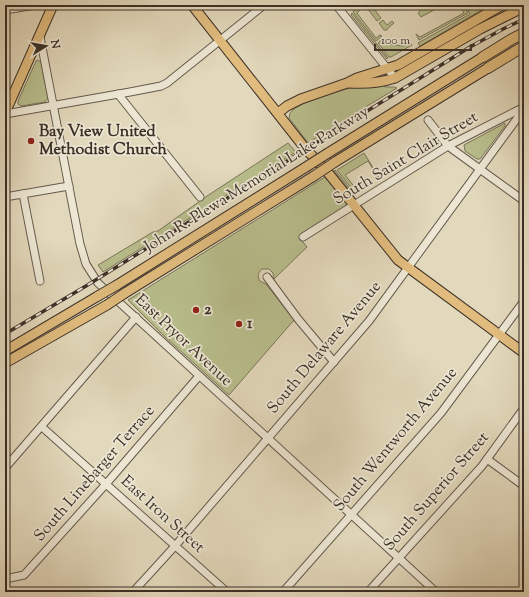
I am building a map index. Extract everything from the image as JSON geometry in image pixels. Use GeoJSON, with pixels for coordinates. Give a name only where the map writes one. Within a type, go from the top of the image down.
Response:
{"type":"FeatureCollection","features":[{"type":"Feature","properties":{"kind":"highway","name":"John R. Plewa Memorial Lake Parkway"},"geometry":{"type":"LineString","coordinates":[[484,57],[512,38],[524,33]]}},
{"type":"Feature","properties":{"kind":"highway","name":"John R. Plewa Memorial Lake Parkway"},"geometry":{"type":"LineString","coordinates":[[488,68],[524,46]]}},
{"type":"Feature","properties":{"kind":"main road"},"geometry":{"type":"LineString","coordinates":[[5,114],[53,5]]}},
{"type":"Feature","properties":{"kind":"main road"},"geometry":{"type":"LineString","coordinates":[[192,5],[304,147],[398,260],[524,353]]}},
{"type":"Feature","properties":{"kind":"main road"},"geometry":{"type":"LineString","coordinates":[[278,113],[287,106],[301,99],[357,78],[398,65],[502,5]]}},
{"type":"Feature","properties":{"kind":"main road"},"geometry":{"type":"LineString","coordinates":[[347,83],[358,84],[381,82],[395,78],[480,29],[524,7]]}},
{"type":"Feature","properties":{"kind":"main road"},"geometry":{"type":"LineString","coordinates":[[475,20],[480,29]]}},
{"type":"Feature","properties":{"kind":"main road","name":"John R. Plewa Memorial Lake Parkway"},"geometry":{"type":"LineString","coordinates":[[5,351],[117,285],[484,57]]}},
{"type":"Feature","properties":{"kind":"main road","name":"John R. Plewa Memorial Lake Parkway"},"geometry":{"type":"LineString","coordinates":[[5,363],[107,305],[488,68]]}},
{"type":"Feature","properties":{"kind":"street"},"geometry":{"type":"LineString","coordinates":[[5,10],[35,5]]}},
{"type":"Feature","properties":{"kind":"street"},"geometry":{"type":"LineString","coordinates":[[5,114],[161,86],[167,83],[264,5]]}},
{"type":"Feature","properties":{"kind":"street"},"geometry":{"type":"LineString","coordinates":[[336,5],[395,78]]}},
{"type":"Feature","properties":{"kind":"street","name":"East Pryor Avenue"},"geometry":{"type":"LineString","coordinates":[[40,37],[80,244],[86,264],[98,283],[436,592]]}},
{"type":"Feature","properties":{"kind":"street"},"geometry":{"type":"LineString","coordinates":[[118,94],[200,197]]}},
{"type":"Feature","properties":{"kind":"street","name":"South Saint Clair Street"},"geometry":{"type":"LineString","coordinates":[[303,237],[448,146],[524,108]]}},
{"type":"Feature","properties":{"kind":"street","name":"South Delaware Avenue"},"geometry":{"type":"LineString","coordinates":[[133,592],[175,546],[369,321],[524,108]]}},
{"type":"Feature","properties":{"kind":"street"},"geometry":{"type":"LineString","coordinates":[[428,120],[448,146],[524,201]]}},
{"type":"Feature","properties":{"kind":"street"},"geometry":{"type":"LineString","coordinates":[[5,197],[69,186]]}},
{"type":"Feature","properties":{"kind":"street"},"geometry":{"type":"LineString","coordinates":[[23,194],[40,281]]}},
{"type":"Feature","properties":{"kind":"street"},"geometry":{"type":"LineString","coordinates":[[267,277],[298,319],[334,362]]}},
{"type":"Feature","properties":{"kind":"street","name":"South Wentworth Avenue"},"geometry":{"type":"LineString","coordinates":[[283,592],[441,413],[524,300]]}},
{"type":"Feature","properties":{"kind":"street"},"geometry":{"type":"LineString","coordinates":[[5,468],[136,317]]}},
{"type":"Feature","properties":{"kind":"street","name":"South Linebarger Terrace"},"geometry":{"type":"LineString","coordinates":[[5,579],[24,575],[106,484],[199,376]]}},
{"type":"Feature","properties":{"kind":"street","name":"South Superior Street"},"geometry":{"type":"LineString","coordinates":[[368,592],[487,459],[524,408]]}},
{"type":"Feature","properties":{"kind":"street","name":"East Iron Street"},"geometry":{"type":"LineString","coordinates":[[42,427],[227,592]]}},
{"type":"Feature","properties":{"kind":"street"},"geometry":{"type":"LineString","coordinates":[[487,459],[524,486]]}},
{"type":"Feature","properties":{"kind":"green space"},"geometry":{"type":"Polygon","coordinates":[[[365,5],[371,5],[381,18],[377,21],[365,5]]]}},
{"type":"Feature","properties":{"kind":"green space"},"geometry":{"type":"Polygon","coordinates":[[[425,5],[443,5],[421,17],[418,13],[426,6],[425,5]]]}},
{"type":"Feature","properties":{"kind":"green space"},"geometry":{"type":"Polygon","coordinates":[[[464,5],[468,13],[419,40],[416,34],[420,37],[464,13],[460,6],[464,5]]]}},
{"type":"Feature","properties":{"kind":"green space"},"geometry":{"type":"Polygon","coordinates":[[[466,5],[490,5],[420,46],[418,43],[470,14],[466,5]]]}},
{"type":"Feature","properties":{"kind":"green space"},"geometry":{"type":"Polygon","coordinates":[[[357,8],[360,10],[357,13],[376,38],[380,35],[382,36],[376,41],[353,12],[357,8]]]}},
{"type":"Feature","properties":{"kind":"green space"},"geometry":{"type":"Polygon","coordinates":[[[352,13],[388,58],[387,59],[351,15],[352,13]]]}},
{"type":"Feature","properties":{"kind":"green space"},"geometry":{"type":"Polygon","coordinates":[[[383,20],[387,25],[392,21],[394,23],[387,30],[384,30],[379,23],[383,20]]]}},
{"type":"Feature","properties":{"kind":"green space"},"geometry":{"type":"Polygon","coordinates":[[[383,38],[386,44],[404,46],[404,43],[409,41],[412,45],[389,57],[378,43],[383,38]]]}},
{"type":"Feature","properties":{"kind":"green space"},"geometry":{"type":"Polygon","coordinates":[[[37,60],[41,62],[48,98],[45,102],[21,106],[18,104],[18,101],[37,60]]]}},
{"type":"Feature","properties":{"kind":"green space"},"geometry":{"type":"Polygon","coordinates":[[[384,85],[385,87],[397,88],[308,143],[289,118],[290,113],[295,108],[322,96],[356,87],[384,85]]]}},
{"type":"Feature","properties":{"kind":"green space"},"geometry":{"type":"Polygon","coordinates":[[[505,123],[505,126],[480,159],[477,159],[465,151],[464,145],[505,123]]]}},
{"type":"Feature","properties":{"kind":"green space"},"geometry":{"type":"Polygon","coordinates":[[[288,143],[296,152],[103,272],[98,265],[153,232],[158,231],[207,196],[288,143]]]}},
{"type":"Feature","properties":{"kind":"green space"},"geometry":{"type":"Polygon","coordinates":[[[364,153],[380,179],[378,181],[376,178],[378,177],[368,161],[345,175],[357,190],[370,182],[371,185],[356,194],[337,170],[364,153]]]}},
{"type":"Feature","properties":{"kind":"green space"},"geometry":{"type":"Polygon","coordinates":[[[335,170],[355,195],[354,196],[334,171],[335,170]]]}},
{"type":"Feature","properties":{"kind":"green space"},"geometry":{"type":"Polygon","coordinates":[[[325,177],[348,205],[301,234],[299,237],[307,247],[274,279],[273,273],[269,269],[262,269],[258,275],[260,281],[266,284],[294,320],[229,395],[162,334],[128,300],[325,177]]]}},
{"type":"Feature","properties":{"kind":"railway"},"geometry":{"type":"LineString","coordinates":[[5,334],[86,286],[470,47],[524,19]]}},
{"type":"Feature","properties":{"kind":"place","name":"Bay View United Methodist Church"},"geometry":{"type":"Point","coordinates":[31,141]}},
{"type":"Feature","properties":{"kind":"place","name":"2"},"geometry":{"type":"Point","coordinates":[196,310]}},
{"type":"Feature","properties":{"kind":"place","name":"1"},"geometry":{"type":"Point","coordinates":[239,324]}}]}
